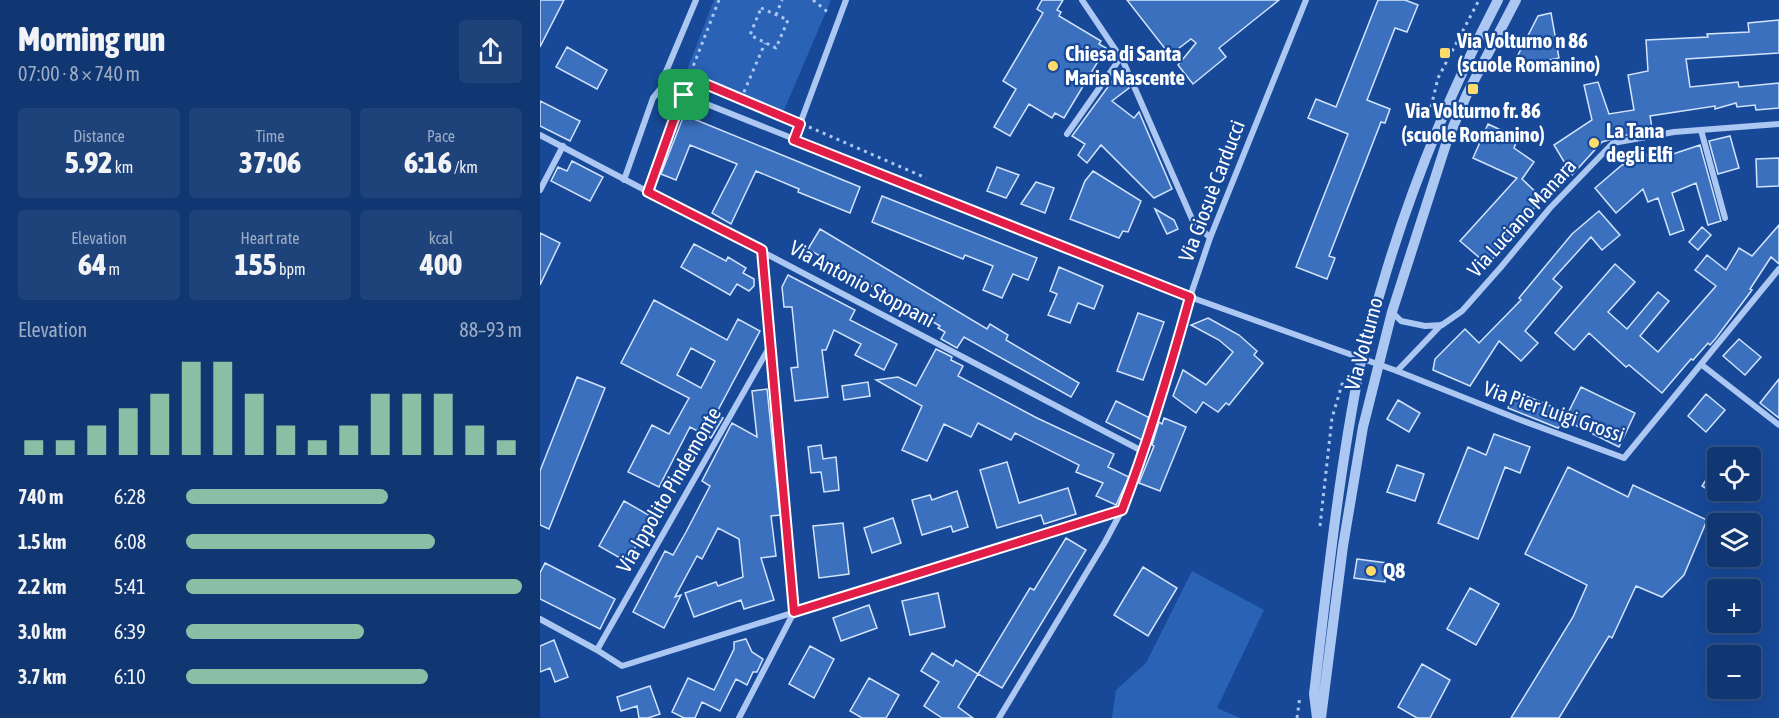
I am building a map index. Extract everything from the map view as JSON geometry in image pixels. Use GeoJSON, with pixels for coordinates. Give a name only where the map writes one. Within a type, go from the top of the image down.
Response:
{"type":"FeatureCollection","features":[{"type":"Feature","properties":{"kind":"street"},"geometry":{"type":"LineString","coordinates":[[624,180],[653,98],[666,82],[665,74],[696,0]]}},
{"type":"Feature","properties":{"kind":"street"},"geometry":{"type":"LineString","coordinates":[[794,140],[846,0]]}},
{"type":"Feature","properties":{"kind":"street"},"geometry":{"type":"LineString","coordinates":[[1082,0],[1121,57],[1192,219],[1210,238]]}},
{"type":"Feature","properties":{"kind":"street","name":"Via Giosuè Carducci"},"geometry":{"type":"LineString","coordinates":[[999,718],[1122,510],[1172,366],[1190,297],[1210,238],[1306,0]]}},
{"type":"Feature","properties":{"kind":"street","name":"Via Volturno"},"geometry":{"type":"LineString","coordinates":[[1319,718],[1314,694],[1331,546],[1361,359],[1394,248],[1434,135],[1498,0]]}},
{"type":"Feature","properties":{"kind":"street","name":"Via Volturno"},"geometry":{"type":"LineString","coordinates":[[1319,718],[1343,546],[1363,427],[1392,312],[1447,141],[1467,94],[1516,0]]}},
{"type":"Feature","properties":{"kind":"street"},"geometry":{"type":"LineString","coordinates":[[1067,134],[1121,57]]}},
{"type":"Feature","properties":{"kind":"street","name":"Via Pier Luigi Grossi"},"geometry":{"type":"LineString","coordinates":[[666,82],[671,89],[684,95],[1190,297],[1249,316],[1624,458],[1779,269]]}},
{"type":"Feature","properties":{"kind":"street","name":"Via Luciano Manara"},"geometry":{"type":"LineString","coordinates":[[1397,371],[1442,325],[1462,311],[1502,267],[1550,208],[1613,143],[1674,132],[1779,124]]}},
{"type":"Feature","properties":{"kind":"street"},"geometry":{"type":"LineString","coordinates":[[1701,130],[1725,218]]}},
{"type":"Feature","properties":{"kind":"street","name":"Via Antonio Stoppani"},"geometry":{"type":"LineString","coordinates":[[540,135],[1144,452]]}},
{"type":"Feature","properties":{"kind":"street"},"geometry":{"type":"LineString","coordinates":[[540,190],[563,146]]}},
{"type":"Feature","properties":{"kind":"street"},"geometry":{"type":"LineString","coordinates":[[739,718],[794,612],[762,250]]}},
{"type":"Feature","properties":{"kind":"street"},"geometry":{"type":"LineString","coordinates":[[1392,312],[1401,321],[1425,326],[1442,325]]}},
{"type":"Feature","properties":{"kind":"street","name":"Via Ippolito Pindemonte"},"geometry":{"type":"LineString","coordinates":[[597,650],[770,345]]}},
{"type":"Feature","properties":{"kind":"street"},"geometry":{"type":"LineString","coordinates":[[1702,365],[1779,425]]}},
{"type":"Feature","properties":{"kind":"street"},"geometry":{"type":"LineString","coordinates":[[540,620],[622,666],[1122,510]]}},
{"type":"Feature","properties":{"kind":"path"},"geometry":{"type":"LineString","coordinates":[[648,192],[719,0]]}},
{"type":"Feature","properties":{"kind":"path"},"geometry":{"type":"LineString","coordinates":[[776,15],[782,0]]}},
{"type":"Feature","properties":{"kind":"path"},"geometry":{"type":"LineString","coordinates":[[813,0],[839,19]]}},
{"type":"Feature","properties":{"kind":"path"},"geometry":{"type":"LineString","coordinates":[[761,8],[788,20],[776,48],[765,43],[750,35],[761,8]]}},
{"type":"Feature","properties":{"kind":"path"},"geometry":{"type":"LineString","coordinates":[[741,99],[765,43]]}},
{"type":"Feature","properties":{"kind":"path"},"geometry":{"type":"LineString","coordinates":[[689,77],[800,124],[820,130],[926,178]]}},
{"type":"Feature","properties":{"kind":"shaded area"},"geometry":{"type":"Polygon","coordinates":[[[714,0],[831,0],[779,122],[683,80],[714,0]]]}},
{"type":"Feature","properties":{"kind":"shaded area"},"geometry":{"type":"Polygon","coordinates":[[[1192,571],[1264,610],[1217,708],[1240,718],[1112,718],[1116,690],[1146,663],[1192,571]]]}},
{"type":"Feature","properties":{"kind":"building"},"geometry":{"type":"Polygon","coordinates":[[[540,0],[564,0],[540,47],[540,0]]]}},
{"type":"Feature","properties":{"kind":"building","name":"Chiesa di Santa Maria Nascente"},"geometry":{"type":"Polygon","coordinates":[[[1042,0],[1063,0],[1057,10],[1061,12],[1059,16],[1101,41],[1099,44],[1106,48],[1064,118],[1055,113],[1052,118],[1029,104],[1010,136],[994,127],[1016,89],[1003,81],[1043,13],[1037,9],[1042,0]]]}},
{"type":"Feature","properties":{"kind":"building"},"geometry":{"type":"Polygon","coordinates":[[[1127,0],[1279,0],[1219,48],[1226,57],[1193,84],[1178,65],[1196,43],[1191,39],[1170,55],[1127,0]]]}},
{"type":"Feature","properties":{"kind":"building"},"geometry":{"type":"Polygon","coordinates":[[[1378,0],[1405,0],[1418,5],[1407,32],[1395,28],[1367,100],[1390,109],[1385,123],[1381,122],[1329,256],[1335,258],[1327,279],[1296,267],[1348,134],[1308,118],[1316,99],[1336,107],[1378,0]]]}},
{"type":"Feature","properties":{"kind":"building"},"geometry":{"type":"Polygon","coordinates":[[[1551,13],[1559,58],[1544,61],[1538,70],[1516,59],[1538,16],[1551,13]]]}},
{"type":"Feature","properties":{"kind":"building"},"geometry":{"type":"Polygon","coordinates":[[[1779,20],[1779,53],[1686,59],[1690,87],[1738,82],[1739,87],[1779,83],[1779,108],[1756,110],[1755,105],[1737,107],[1736,103],[1715,109],[1715,106],[1650,116],[1652,128],[1602,142],[1572,175],[1554,145],[1592,120],[1584,85],[1598,82],[1609,114],[1634,110],[1628,75],[1648,71],[1646,40],[1708,37],[1707,34],[1749,32],[1748,23],[1779,20]]]}},
{"type":"Feature","properties":{"kind":"building"},"geometry":{"type":"Polygon","coordinates":[[[567,47],[607,70],[597,89],[556,67],[567,47]]]}},
{"type":"Feature","properties":{"kind":"building"},"geometry":{"type":"Polygon","coordinates":[[[1121,69],[1129,88],[1112,101],[1134,118],[1139,112],[1172,189],[1154,198],[1101,145],[1087,163],[1078,155],[1085,144],[1072,136],[1121,69]]]}},
{"type":"Feature","properties":{"kind":"building"},"geometry":{"type":"Polygon","coordinates":[[[540,101],[580,121],[570,141],[540,126],[540,101]]]}},
{"type":"Feature","properties":{"kind":"building"},"geometry":{"type":"Polygon","coordinates":[[[684,115],[860,187],[850,213],[798,192],[799,189],[756,171],[731,224],[712,213],[737,164],[690,145],[676,180],[661,174],[684,115]]]}},
{"type":"Feature","properties":{"kind":"building"},"geometry":{"type":"Polygon","coordinates":[[[1488,124],[1518,138],[1514,148],[1534,162],[1522,179],[1542,198],[1488,265],[1460,241],[1517,178],[1473,158],[1488,124]]]}},
{"type":"Feature","properties":{"kind":"building"},"geometry":{"type":"Polygon","coordinates":[[[1730,136],[1739,168],[1718,174],[1709,141],[1730,136]]]}},
{"type":"Feature","properties":{"kind":"building"},"geometry":{"type":"Polygon","coordinates":[[[1700,145],[1721,221],[1708,225],[1696,183],[1672,193],[1684,230],[1670,235],[1658,198],[1648,202],[1643,189],[1616,213],[1595,188],[1622,165],[1658,151],[1661,158],[1700,145]]]}},
{"type":"Feature","properties":{"kind":"building"},"geometry":{"type":"Polygon","coordinates":[[[1779,158],[1779,186],[1757,187],[1756,159],[1779,158]]]}},
{"type":"Feature","properties":{"kind":"building"},"geometry":{"type":"Polygon","coordinates":[[[572,161],[603,177],[590,201],[551,181],[558,167],[567,171],[572,161]]]}},
{"type":"Feature","properties":{"kind":"building"},"geometry":{"type":"Polygon","coordinates":[[[997,167],[1019,175],[1006,198],[987,191],[997,167]]]}},
{"type":"Feature","properties":{"kind":"building"},"geometry":{"type":"Polygon","coordinates":[[[1093,171],[1141,201],[1128,232],[1123,231],[1119,238],[1070,219],[1085,181],[1093,171]]]}},
{"type":"Feature","properties":{"kind":"building"},"geometry":{"type":"Polygon","coordinates":[[[1036,182],[1054,188],[1045,213],[1021,204],[1036,182]]]}},
{"type":"Feature","properties":{"kind":"building"},"geometry":{"type":"Polygon","coordinates":[[[882,196],[1037,258],[1028,280],[1013,274],[1002,298],[983,290],[993,266],[965,255],[963,259],[872,222],[882,196]]]}},
{"type":"Feature","properties":{"kind":"building"},"geometry":{"type":"Polygon","coordinates":[[[1155,209],[1174,220],[1178,229],[1167,234],[1155,209]]]}},
{"type":"Feature","properties":{"kind":"building"},"geometry":{"type":"Polygon","coordinates":[[[1599,211],[1620,235],[1602,250],[1591,237],[1553,279],[1562,287],[1525,331],[1538,343],[1521,361],[1499,341],[1470,386],[1433,370],[1435,359],[1465,329],[1479,343],[1521,300],[1519,298],[1572,234],[1599,211]]]}},
{"type":"Feature","properties":{"kind":"building"},"geometry":{"type":"Polygon","coordinates":[[[1779,225],[1779,264],[1771,257],[1750,289],[1752,290],[1716,338],[1710,345],[1708,343],[1693,360],[1691,359],[1662,393],[1629,365],[1626,367],[1589,333],[1574,350],[1555,333],[1615,264],[1635,282],[1608,312],[1627,329],[1658,292],[1669,301],[1640,336],[1658,352],[1716,286],[1695,270],[1707,255],[1726,270],[1739,248],[1752,256],[1779,225]]]}},
{"type":"Feature","properties":{"kind":"building"},"geometry":{"type":"Polygon","coordinates":[[[1702,227],[1711,235],[1698,250],[1689,242],[1702,227]]]}},
{"type":"Feature","properties":{"kind":"building"},"geometry":{"type":"Polygon","coordinates":[[[820,229],[987,329],[990,324],[1008,335],[1006,340],[1079,383],[1071,397],[964,337],[957,348],[941,339],[945,332],[938,328],[940,326],[808,249],[820,229]]]}},
{"type":"Feature","properties":{"kind":"building"},"geometry":{"type":"Polygon","coordinates":[[[540,233],[560,243],[540,285],[540,233]]]}},
{"type":"Feature","properties":{"kind":"building"},"geometry":{"type":"Polygon","coordinates":[[[694,244],[726,261],[728,257],[746,268],[743,273],[754,279],[754,286],[749,291],[737,284],[730,295],[681,267],[694,244]]]}},
{"type":"Feature","properties":{"kind":"building"},"geometry":{"type":"Polygon","coordinates":[[[1059,267],[1103,286],[1094,309],[1078,303],[1070,323],[1048,315],[1057,294],[1050,291],[1059,267]]]}},
{"type":"Feature","properties":{"kind":"building"},"geometry":{"type":"Polygon","coordinates":[[[788,275],[855,310],[850,320],[897,344],[884,370],[855,355],[861,344],[834,330],[826,350],[822,350],[828,397],[795,401],[791,368],[798,367],[792,307],[784,307],[782,287],[788,275]]]}},
{"type":"Feature","properties":{"kind":"building"},"geometry":{"type":"Polygon","coordinates":[[[654,300],[727,340],[738,319],[760,331],[716,414],[723,418],[711,438],[690,427],[659,487],[628,472],[652,425],[669,434],[689,398],[621,363],[654,300]],[[691,348],[677,375],[701,388],[715,361],[691,348]]]}},
{"type":"Feature","properties":{"kind":"building"},"geometry":{"type":"Polygon","coordinates":[[[1138,313],[1164,322],[1143,380],[1117,371],[1138,313]]]}},
{"type":"Feature","properties":{"kind":"building"},"geometry":{"type":"Polygon","coordinates":[[[1208,318],[1239,335],[1257,351],[1254,355],[1263,363],[1229,405],[1226,403],[1218,412],[1203,402],[1196,413],[1173,396],[1183,370],[1206,385],[1233,352],[1219,340],[1191,325],[1208,318]]]}},
{"type":"Feature","properties":{"kind":"building"},"geometry":{"type":"Polygon","coordinates":[[[1739,339],[1761,357],[1745,375],[1723,356],[1739,339]]]}},
{"type":"Feature","properties":{"kind":"building"},"geometry":{"type":"Polygon","coordinates":[[[936,349],[963,366],[958,376],[1037,418],[1114,454],[1108,467],[1129,477],[1116,505],[1096,496],[1103,483],[1076,472],[1079,465],[1015,433],[1011,440],[978,423],[971,437],[944,424],[927,461],[902,450],[922,406],[876,380],[898,377],[916,386],[936,349]]]}},
{"type":"Feature","properties":{"kind":"building"},"geometry":{"type":"Polygon","coordinates":[[[577,377],[605,388],[549,529],[540,525],[540,471],[577,377]]]}},
{"type":"Feature","properties":{"kind":"building"},"geometry":{"type":"Polygon","coordinates":[[[1779,379],[1779,418],[1760,403],[1779,379]]]}},
{"type":"Feature","properties":{"kind":"building"},"geometry":{"type":"Polygon","coordinates":[[[868,382],[870,396],[844,400],[842,386],[868,382]]]}},
{"type":"Feature","properties":{"kind":"building"},"geometry":{"type":"Polygon","coordinates":[[[1581,387],[1635,413],[1619,447],[1565,420],[1558,428],[1508,408],[1514,391],[1568,413],[1581,387]]]}},
{"type":"Feature","properties":{"kind":"building"},"geometry":{"type":"Polygon","coordinates":[[[767,389],[780,515],[771,516],[776,556],[761,558],[774,600],[744,609],[741,600],[694,617],[685,593],[716,582],[718,586],[743,577],[739,539],[718,528],[702,559],[697,556],[675,597],[681,595],[664,628],[633,612],[665,551],[673,555],[686,532],[710,486],[702,481],[732,423],[757,437],[752,391],[767,389]]]}},
{"type":"Feature","properties":{"kind":"building"},"geometry":{"type":"Polygon","coordinates":[[[1706,394],[1725,410],[1706,432],[1688,416],[1706,394]]]}},
{"type":"Feature","properties":{"kind":"building"},"geometry":{"type":"Polygon","coordinates":[[[1398,400],[1420,413],[1409,432],[1387,419],[1398,400]]]}},
{"type":"Feature","properties":{"kind":"building"},"geometry":{"type":"Polygon","coordinates":[[[1116,401],[1150,418],[1142,440],[1106,422],[1116,401]]]}},
{"type":"Feature","properties":{"kind":"building"},"geometry":{"type":"Polygon","coordinates":[[[1164,418],[1186,427],[1160,491],[1139,483],[1154,446],[1152,445],[1159,422],[1162,424],[1164,418]]]}},
{"type":"Feature","properties":{"kind":"building"},"geometry":{"type":"Polygon","coordinates":[[[1494,434],[1530,447],[1520,473],[1505,467],[1478,539],[1438,523],[1468,447],[1486,455],[1494,434]]]}},
{"type":"Feature","properties":{"kind":"building"},"geometry":{"type":"Polygon","coordinates":[[[821,445],[823,459],[836,457],[839,490],[824,492],[821,472],[811,473],[808,447],[821,445]]]}},
{"type":"Feature","properties":{"kind":"building"},"geometry":{"type":"Polygon","coordinates":[[[1007,462],[1019,503],[1068,488],[1076,514],[1044,524],[1041,515],[997,528],[980,470],[1007,462]]]}},
{"type":"Feature","properties":{"kind":"building"},"geometry":{"type":"Polygon","coordinates":[[[1397,465],[1424,474],[1415,501],[1387,492],[1397,465]]]}},
{"type":"Feature","properties":{"kind":"building"},"geometry":{"type":"Polygon","coordinates":[[[1568,467],[1628,497],[1633,485],[1707,520],[1684,575],[1662,597],[1636,586],[1612,638],[1609,636],[1559,718],[1511,718],[1573,617],[1587,585],[1525,554],[1568,467]]]}},
{"type":"Feature","properties":{"kind":"building"},"geometry":{"type":"Polygon","coordinates":[[[1707,478],[1707,489],[1702,486],[1707,478]]]}},
{"type":"Feature","properties":{"kind":"building"},"geometry":{"type":"Polygon","coordinates":[[[957,491],[968,527],[953,532],[951,526],[922,535],[912,500],[930,495],[932,500],[957,491]]]}},
{"type":"Feature","properties":{"kind":"building"},"geometry":{"type":"Polygon","coordinates":[[[624,501],[652,517],[627,562],[599,546],[624,501]]]}},
{"type":"Feature","properties":{"kind":"building"},"geometry":{"type":"Polygon","coordinates":[[[893,518],[901,543],[872,553],[864,528],[893,518]]]}},
{"type":"Feature","properties":{"kind":"building"},"geometry":{"type":"Polygon","coordinates":[[[843,523],[849,574],[819,578],[813,526],[843,523]]]}},
{"type":"Feature","properties":{"kind":"building"},"geometry":{"type":"Polygon","coordinates":[[[1066,538],[1086,550],[1002,688],[978,674],[1030,588],[1034,590],[1066,538]]]}},
{"type":"Feature","properties":{"kind":"building"},"geometry":{"type":"Polygon","coordinates":[[[1357,559],[1387,563],[1385,582],[1354,578],[1357,559]]]}},
{"type":"Feature","properties":{"kind":"building"},"geometry":{"type":"Polygon","coordinates":[[[545,563],[615,599],[600,629],[540,599],[540,573],[545,563]]]}},
{"type":"Feature","properties":{"kind":"building"},"geometry":{"type":"Polygon","coordinates":[[[1143,567],[1177,588],[1148,636],[1114,615],[1143,567]]]}},
{"type":"Feature","properties":{"kind":"building"},"geometry":{"type":"Polygon","coordinates":[[[1470,588],[1499,604],[1476,645],[1447,629],[1470,588]]]}},
{"type":"Feature","properties":{"kind":"building"},"geometry":{"type":"Polygon","coordinates":[[[938,593],[945,627],[910,635],[902,601],[938,593]]]}},
{"type":"Feature","properties":{"kind":"building"},"geometry":{"type":"Polygon","coordinates":[[[869,605],[877,628],[841,641],[833,618],[869,605]]]}},
{"type":"Feature","properties":{"kind":"building"},"geometry":{"type":"Polygon","coordinates":[[[746,639],[752,652],[763,659],[747,685],[736,679],[720,711],[702,702],[695,718],[684,718],[672,712],[688,678],[714,690],[734,649],[734,642],[746,639]]]}},
{"type":"Feature","properties":{"kind":"building"},"geometry":{"type":"Polygon","coordinates":[[[554,640],[568,677],[555,682],[550,668],[540,672],[540,646],[554,640]]]}},
{"type":"Feature","properties":{"kind":"building"},"geometry":{"type":"Polygon","coordinates":[[[810,646],[834,659],[814,698],[789,684],[810,646]]]}},
{"type":"Feature","properties":{"kind":"building"},"geometry":{"type":"Polygon","coordinates":[[[932,653],[953,666],[956,660],[978,674],[958,707],[973,718],[942,718],[924,706],[939,682],[921,671],[932,653]]]}},
{"type":"Feature","properties":{"kind":"building"},"geometry":{"type":"Polygon","coordinates":[[[1422,664],[1450,680],[1430,718],[1417,718],[1398,707],[1422,664]]]}},
{"type":"Feature","properties":{"kind":"building"},"geometry":{"type":"Polygon","coordinates":[[[869,678],[899,695],[886,718],[862,718],[850,711],[869,678]]]}},
{"type":"Feature","properties":{"kind":"building"},"geometry":{"type":"Polygon","coordinates":[[[650,686],[660,714],[639,718],[637,706],[621,711],[617,697],[650,686]]]}},
{"type":"Feature","properties":{"kind":"place","name":"Via Volturno n 86 (scuole Romanino)"},"geometry":{"type":"Point","coordinates":[1445,53]}},
{"type":"Feature","properties":{"kind":"place","name":"Chiesa di Santa Maria Nascente"},"geometry":{"type":"Point","coordinates":[1053,66]}},
{"type":"Feature","properties":{"kind":"place","name":"Via Volturno fr. 86 (scuole Romanino)"},"geometry":{"type":"Point","coordinates":[1473,89]}},
{"type":"Feature","properties":{"kind":"place","name":"La Tana degli Elfi"},"geometry":{"type":"Point","coordinates":[1594,143]}},
{"type":"Feature","properties":{"kind":"place","name":"Q8"},"geometry":{"type":"Point","coordinates":[1371,571]}},
{"type":"Feature","properties":{"kind":"route"},"geometry":{"type":"LineString","coordinates":[[689,77],[800,124],[794,140],[1190,297],[1172,366],[1122,510],[794,612],[762,250],[648,192],[684,95],[689,77]]}}]}
